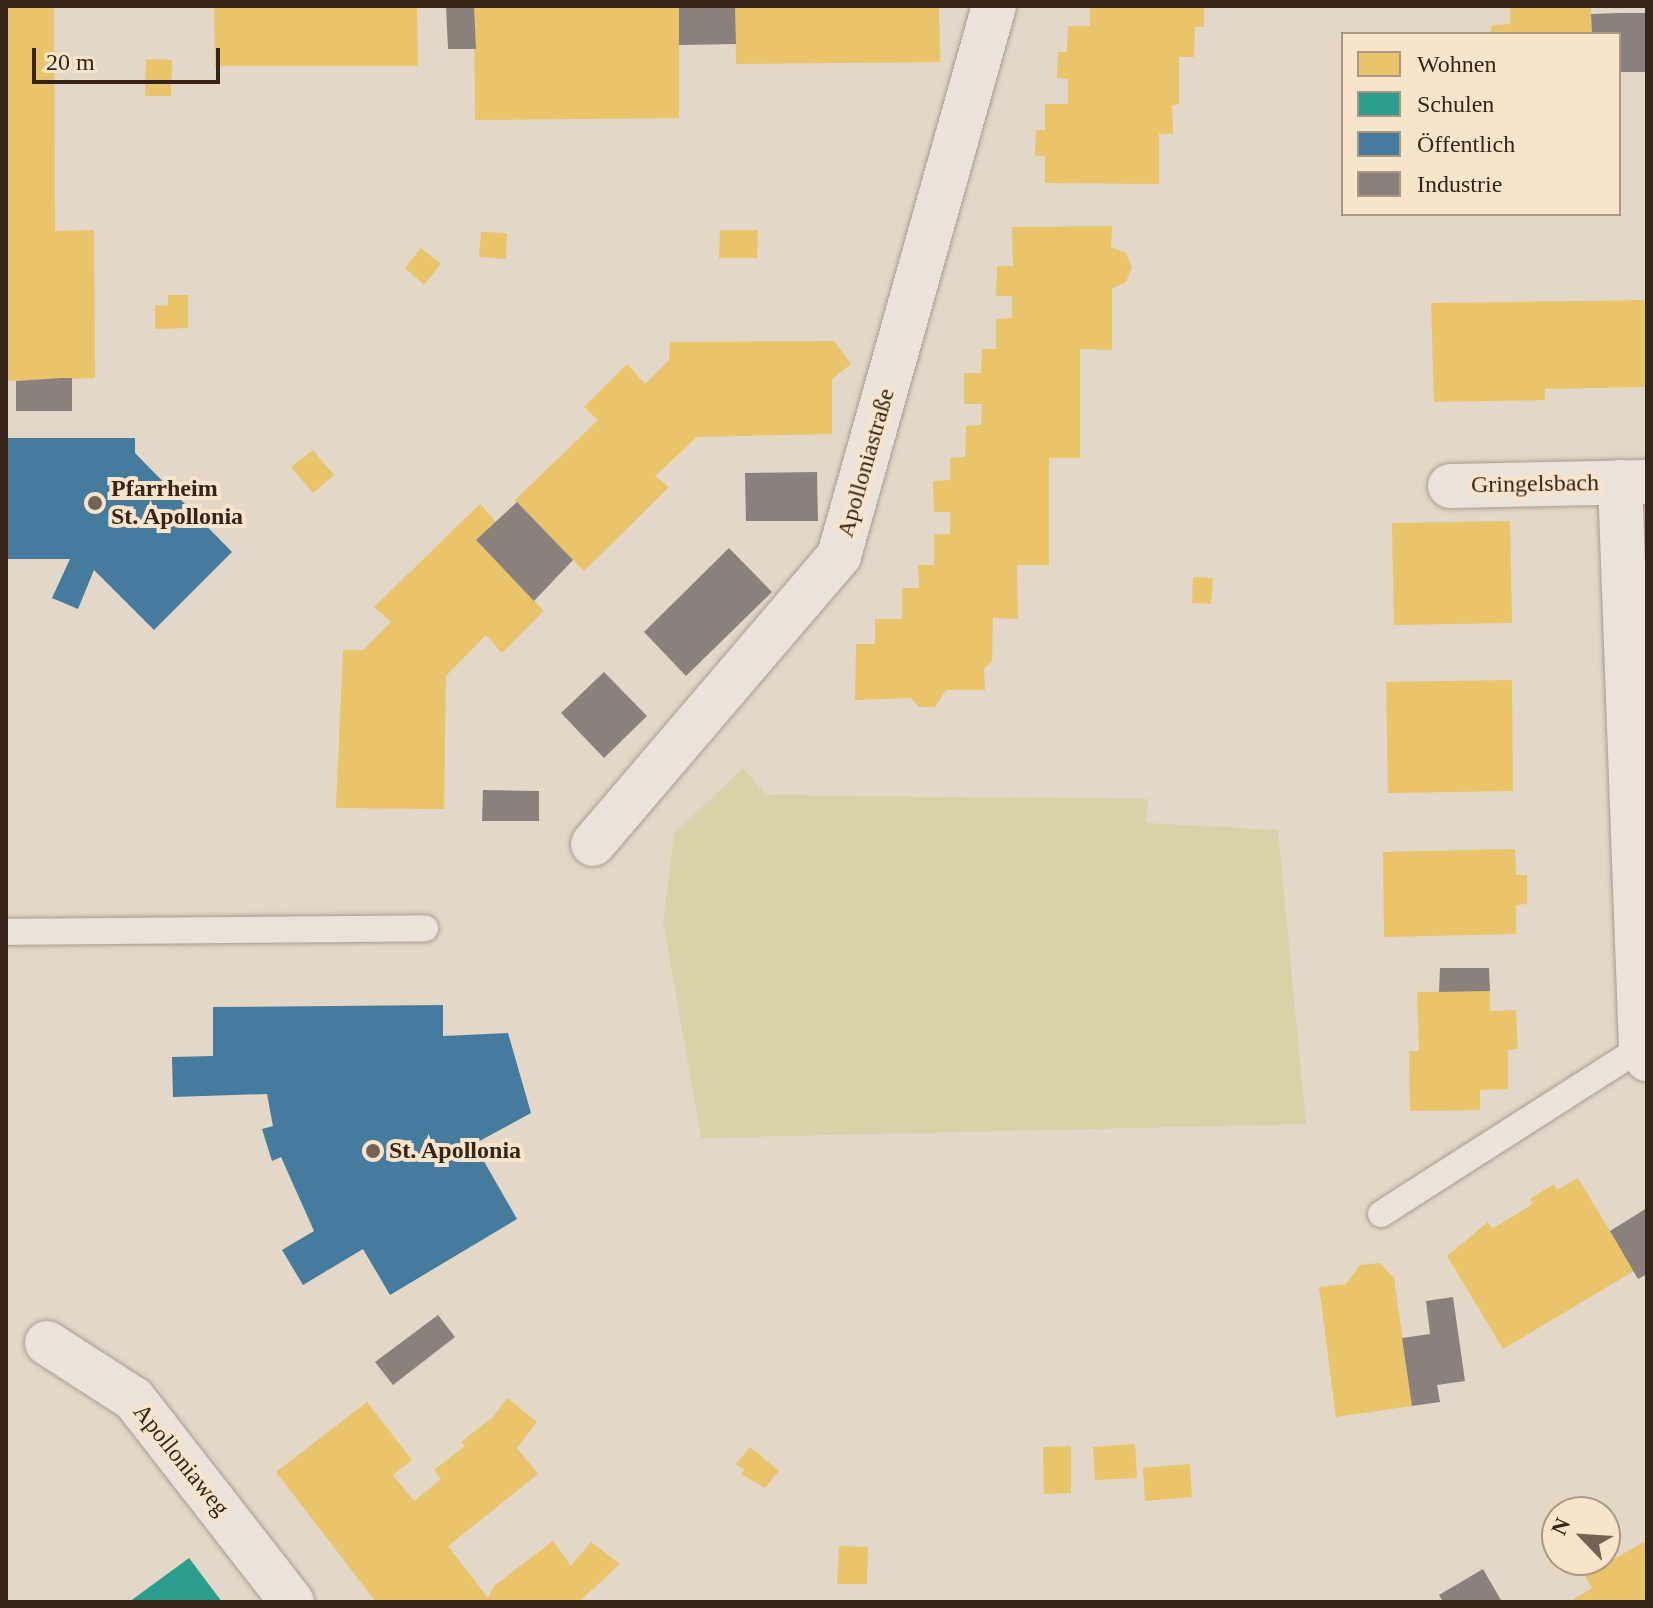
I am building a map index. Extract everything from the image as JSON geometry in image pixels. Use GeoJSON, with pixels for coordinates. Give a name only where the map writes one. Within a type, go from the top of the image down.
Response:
{"type":"FeatureCollection","features":[{"type":"Feature","properties":{"kind":"street","name":"Apolloniastraße"},"geometry":{"type":"LineString","coordinates":[[593,844],[839,556],[994,6]]}},
{"type":"Feature","properties":{"kind":"street","name":"Gringelsbach"},"geometry":{"type":"LineString","coordinates":[[1450,486],[1634,482],[1644,1054]]}},
{"type":"Feature","properties":{"kind":"street","name":"Apolloniaweg"},"geometry":{"type":"LineString","coordinates":[[47,1343],[134,1399],[292,1602]]}},
{"type":"Feature","properties":{"kind":"lane"},"geometry":{"type":"LineString","coordinates":[[6,932],[425,928]]}},
{"type":"Feature","properties":{"kind":"lane"},"geometry":{"type":"LineString","coordinates":[[1381,1214],[1644,1054]]}},
{"type":"Feature","properties":{"kind":"shaded area"},"geometry":{"type":"Polygon","coordinates":[[[743,768],[766,795],[1148,799],[1146,823],[1278,830],[1306,1124],[701,1138],[663,921],[674,834],[743,768]]]}},
{"type":"Feature","properties":{"kind":"building: Wohnen"},"geometry":{"type":"Polygon","coordinates":[[[6,6],[54,6],[55,231],[94,230],[95,378],[6,381],[6,6]]]}},
{"type":"Feature","properties":{"kind":"building: Wohnen"},"geometry":{"type":"Polygon","coordinates":[[[214,6],[417,6],[418,66],[215,66],[214,6]]]}},
{"type":"Feature","properties":{"kind":"building: Wohnen"},"geometry":{"type":"Polygon","coordinates":[[[474,6],[679,6],[679,118],[475,120],[474,6]]]}},
{"type":"Feature","properties":{"kind":"building: Wohnen"},"geometry":{"type":"Polygon","coordinates":[[[735,6],[939,6],[940,62],[736,64],[735,6]]]}},
{"type":"Feature","properties":{"kind":"building: Wohnen"},"geometry":{"type":"Polygon","coordinates":[[[1090,6],[1204,6],[1204,27],[1195,27],[1194,57],[1179,57],[1179,104],[1172,105],[1173,134],[1159,134],[1159,184],[1045,183],[1045,156],[1035,156],[1036,130],[1045,130],[1045,104],[1068,104],[1068,79],[1057,78],[1058,52],[1067,52],[1068,26],[1090,26],[1090,6]]]}},
{"type":"Feature","properties":{"kind":"building: Wohnen"},"geometry":{"type":"Polygon","coordinates":[[[1510,6],[1591,6],[1592,32],[1490,32],[1492,25],[1510,24],[1510,6]]]}},
{"type":"Feature","properties":{"kind":"building: Wohnen"},"geometry":{"type":"Polygon","coordinates":[[[146,59],[172,60],[171,96],[145,96],[146,59]]]}},
{"type":"Feature","properties":{"kind":"building: Wohnen"},"geometry":{"type":"Polygon","coordinates":[[[1112,226],[1111,247],[1126,253],[1132,267],[1126,282],[1112,289],[1112,350],[1080,349],[1080,458],[1049,458],[1049,565],[1017,565],[1018,619],[993,618],[992,661],[984,669],[985,690],[946,690],[935,707],[919,707],[911,698],[855,700],[856,644],[875,644],[875,619],[902,619],[902,588],[919,588],[918,565],[934,565],[934,534],[950,534],[950,512],[934,512],[933,481],[950,480],[950,458],[965,457],[966,426],[981,425],[982,404],[964,404],[964,373],[981,373],[982,349],[996,349],[996,319],[1012,318],[1012,296],[996,296],[997,266],[1013,266],[1012,227],[1112,226]]]}},
{"type":"Feature","properties":{"kind":"building: Wohnen"},"geometry":{"type":"Polygon","coordinates":[[[720,230],[758,230],[757,258],[719,258],[720,230]]]}},
{"type":"Feature","properties":{"kind":"building: Wohnen"},"geometry":{"type":"Polygon","coordinates":[[[481,232],[507,233],[506,259],[479,257],[481,232]]]}},
{"type":"Feature","properties":{"kind":"building: Wohnen"},"geometry":{"type":"Polygon","coordinates":[[[421,248],[441,264],[424,285],[405,268],[421,248]]]}},
{"type":"Feature","properties":{"kind":"building: Wohnen"},"geometry":{"type":"Polygon","coordinates":[[[168,295],[188,295],[188,328],[155,329],[155,305],[168,306],[168,295]]]}},
{"type":"Feature","properties":{"kind":"building: Wohnen"},"geometry":{"type":"Polygon","coordinates":[[[1647,300],[1647,387],[1545,389],[1545,400],[1434,402],[1431,303],[1647,300]]]}},
{"type":"Feature","properties":{"kind":"building: Wohnen"},"geometry":{"type":"Polygon","coordinates":[[[834,341],[851,364],[832,379],[832,434],[697,437],[655,476],[669,487],[584,571],[515,500],[598,420],[584,407],[627,364],[645,384],[669,360],[670,342],[834,341]]]}},
{"type":"Feature","properties":{"kind":"building: Wohnen"},"geometry":{"type":"Polygon","coordinates":[[[313,450],[334,475],[313,493],[291,467],[313,450]]]}},
{"type":"Feature","properties":{"kind":"building: Wohnen"},"geometry":{"type":"Polygon","coordinates":[[[480,504],[496,522],[476,540],[544,611],[502,653],[486,635],[446,676],[444,809],[336,808],[343,650],[363,650],[391,622],[374,607],[480,504]]]}},
{"type":"Feature","properties":{"kind":"building: Wohnen"},"geometry":{"type":"Polygon","coordinates":[[[1510,521],[1512,623],[1394,625],[1392,523],[1510,521]]]}},
{"type":"Feature","properties":{"kind":"building: Wohnen"},"geometry":{"type":"Polygon","coordinates":[[[1193,577],[1213,578],[1211,604],[1192,603],[1193,577]]]}},
{"type":"Feature","properties":{"kind":"building: Wohnen"},"geometry":{"type":"Polygon","coordinates":[[[1512,680],[1513,791],[1388,793],[1386,682],[1512,680]]]}},
{"type":"Feature","properties":{"kind":"building: Wohnen"},"geometry":{"type":"Polygon","coordinates":[[[1515,849],[1516,875],[1527,875],[1527,904],[1516,905],[1516,934],[1384,937],[1383,852],[1515,849]]]}},
{"type":"Feature","properties":{"kind":"building: Wohnen"},"geometry":{"type":"Polygon","coordinates":[[[1490,991],[1490,1011],[1516,1010],[1518,1049],[1508,1050],[1508,1089],[1480,1090],[1480,1110],[1410,1111],[1409,1051],[1419,1051],[1417,992],[1490,991]]]}},
{"type":"Feature","properties":{"kind":"building: Wohnen"},"geometry":{"type":"Polygon","coordinates":[[[1578,1178],[1634,1271],[1503,1349],[1447,1256],[1488,1222],[1492,1229],[1533,1204],[1530,1199],[1554,1184],[1557,1190],[1578,1178]]]}},
{"type":"Feature","properties":{"kind":"building: Wohnen"},"geometry":{"type":"Polygon","coordinates":[[[1380,1263],[1394,1278],[1412,1406],[1336,1417],[1319,1287],[1346,1284],[1360,1265],[1380,1263]]]}},
{"type":"Feature","properties":{"kind":"building: Wohnen"},"geometry":{"type":"Polygon","coordinates":[[[507,1398],[537,1422],[517,1448],[538,1474],[448,1546],[488,1598],[494,1586],[553,1541],[571,1566],[591,1542],[620,1564],[579,1602],[376,1602],[276,1472],[367,1402],[412,1460],[393,1475],[414,1501],[441,1479],[434,1470],[465,1446],[461,1442],[493,1417],[507,1398]]]}},
{"type":"Feature","properties":{"kind":"building: Wohnen"},"geometry":{"type":"Polygon","coordinates":[[[1135,1444],[1137,1478],[1095,1480],[1093,1447],[1135,1444]]]}},
{"type":"Feature","properties":{"kind":"building: Wohnen"},"geometry":{"type":"Polygon","coordinates":[[[1071,1446],[1071,1493],[1044,1494],[1043,1447],[1071,1446]]]}},
{"type":"Feature","properties":{"kind":"building: Wohnen"},"geometry":{"type":"Polygon","coordinates":[[[750,1447],[779,1471],[765,1488],[741,1474],[744,1470],[736,1464],[750,1447]]]}},
{"type":"Feature","properties":{"kind":"building: Wohnen"},"geometry":{"type":"Polygon","coordinates":[[[1190,1464],[1192,1497],[1145,1501],[1143,1468],[1190,1464]]]}},
{"type":"Feature","properties":{"kind":"building: Wohnen"},"geometry":{"type":"Polygon","coordinates":[[[1647,1540],[1647,1602],[1569,1602],[1592,1588],[1585,1576],[1621,1576],[1621,1555],[1647,1540]]]}},
{"type":"Feature","properties":{"kind":"building: Wohnen"},"geometry":{"type":"Polygon","coordinates":[[[839,1546],[868,1547],[867,1584],[837,1584],[839,1546]]]}},
{"type":"Feature","properties":{"kind":"building: Schulen"},"geometry":{"type":"Polygon","coordinates":[[[189,1558],[222,1602],[129,1602],[189,1558]]]}},
{"type":"Feature","properties":{"kind":"building: Öffentlich","name":"Pfarrheim St. Apollonia"},"geometry":{"type":"Polygon","coordinates":[[[6,438],[135,438],[135,453],[232,552],[154,630],[94,570],[78,609],[52,598],[70,559],[6,559],[6,438]]]}},
{"type":"Feature","properties":{"kind":"building: Öffentlich","name":"St. Apollonia"},"geometry":{"type":"Polygon","coordinates":[[[443,1005],[443,1036],[508,1033],[531,1113],[474,1144],[517,1219],[390,1295],[363,1249],[303,1285],[282,1250],[314,1231],[281,1157],[272,1161],[262,1129],[273,1126],[267,1094],[173,1097],[172,1057],[213,1056],[213,1007],[443,1005]]]}},
{"type":"Feature","properties":{"kind":"building: Industrie"},"geometry":{"type":"Polygon","coordinates":[[[446,6],[474,6],[476,49],[448,49],[446,6]]]}},
{"type":"Feature","properties":{"kind":"building: Industrie"},"geometry":{"type":"Polygon","coordinates":[[[679,6],[735,6],[736,44],[679,45],[679,6]]]}},
{"type":"Feature","properties":{"kind":"building: Industrie"},"geometry":{"type":"Polygon","coordinates":[[[1647,13],[1647,72],[1621,72],[1621,32],[1592,32],[1591,14],[1647,13]]]}},
{"type":"Feature","properties":{"kind":"building: Industrie"},"geometry":{"type":"Polygon","coordinates":[[[72,378],[72,411],[16,411],[16,381],[72,378]]]}},
{"type":"Feature","properties":{"kind":"building: Industrie"},"geometry":{"type":"Polygon","coordinates":[[[817,472],[818,521],[746,521],[745,473],[817,472]]]}},
{"type":"Feature","properties":{"kind":"building: Industrie"},"geometry":{"type":"Polygon","coordinates":[[[517,502],[573,560],[534,601],[476,540],[517,502]]]}},
{"type":"Feature","properties":{"kind":"building: Industrie"},"geometry":{"type":"Polygon","coordinates":[[[729,548],[772,592],[686,676],[644,632],[729,548]]]}},
{"type":"Feature","properties":{"kind":"building: Industrie"},"geometry":{"type":"Polygon","coordinates":[[[604,672],[647,716],[604,758],[561,713],[604,672]]]}},
{"type":"Feature","properties":{"kind":"building: Industrie"},"geometry":{"type":"Polygon","coordinates":[[[483,790],[539,791],[539,821],[482,821],[483,790]]]}},
{"type":"Feature","properties":{"kind":"building: Industrie"},"geometry":{"type":"Polygon","coordinates":[[[1440,968],[1489,968],[1490,991],[1439,992],[1440,968]]]}},
{"type":"Feature","properties":{"kind":"building: Industrie"},"geometry":{"type":"Polygon","coordinates":[[[1647,1208],[1647,1274],[1638,1279],[1610,1231],[1647,1208]]]}},
{"type":"Feature","properties":{"kind":"building: Industrie"},"geometry":{"type":"Polygon","coordinates":[[[1453,1297],[1465,1381],[1437,1385],[1440,1402],[1412,1406],[1402,1338],[1430,1334],[1426,1301],[1453,1297]]]}},
{"type":"Feature","properties":{"kind":"building: Industrie"},"geometry":{"type":"Polygon","coordinates":[[[438,1315],[455,1337],[393,1385],[375,1362],[438,1315]]]}},
{"type":"Feature","properties":{"kind":"building: Industrie"},"geometry":{"type":"Polygon","coordinates":[[[1483,1569],[1502,1602],[1443,1602],[1439,1595],[1483,1569]]]}},
{"type":"Feature","properties":{"kind":"place","name":"Pfarrheim St. Apollonia"},"geometry":{"type":"Point","coordinates":[95,503]}},
{"type":"Feature","properties":{"kind":"place","name":"St. Apollonia"},"geometry":{"type":"Point","coordinates":[373,1151]}}]}
